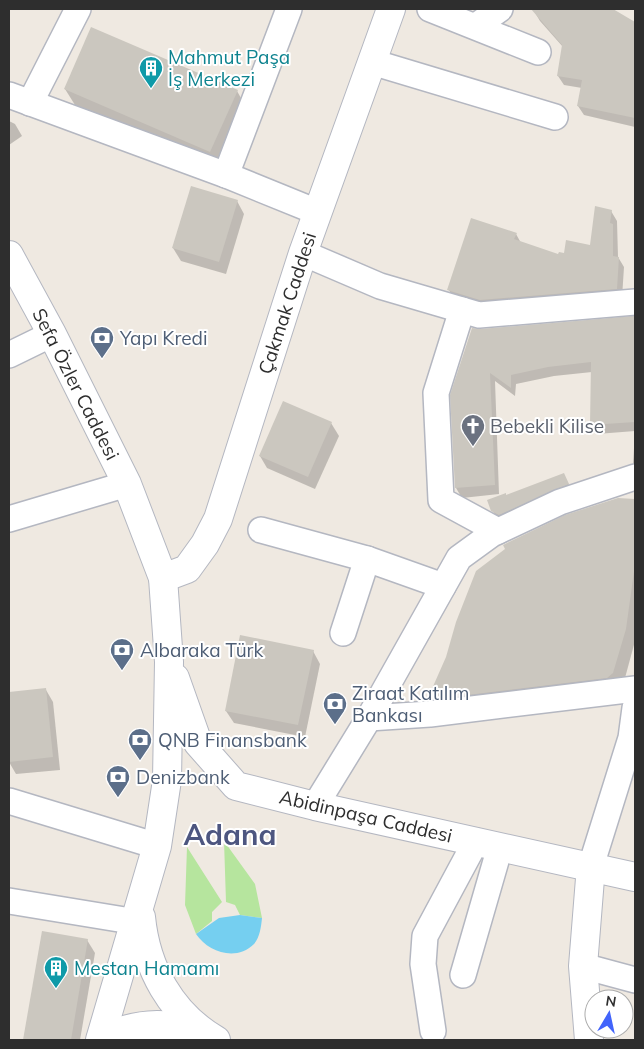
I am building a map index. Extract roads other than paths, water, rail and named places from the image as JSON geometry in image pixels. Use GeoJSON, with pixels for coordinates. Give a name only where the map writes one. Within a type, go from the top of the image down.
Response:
{"type":"FeatureCollection","features":[{"type":"Feature","properties":{"kind":"main road","name":"Çakmak Caddesi"},"geometry":{"type":"LineString","coordinates":[[163,578],[187,569],[205,544],[218,519],[303,253],[391,9]]}},
{"type":"Feature","properties":{"kind":"main road","name":"Sefa Özler Caddesi"},"geometry":{"type":"LineString","coordinates":[[9,255],[52,334],[127,484],[140,515],[163,578],[169,662]]}},
{"type":"Feature","properties":{"kind":"main road","name":"Abidinpaşa Caddesi"},"geometry":{"type":"LineString","coordinates":[[169,662],[198,744],[236,786],[315,806],[635,877]]}},
{"type":"Feature","properties":{"kind":"main road"},"geometry":{"type":"LineString","coordinates":[[101,1039],[157,846],[167,780],[169,662]]}},
{"type":"Feature","properties":{"kind":"main road"},"geometry":{"type":"LineString","coordinates":[[589,1040],[583,966],[591,866]]}},
{"type":"Feature","properties":{"kind":"main road"},"geometry":{"type":"LineString","coordinates":[[138,915],[145,948],[163,991],[207,1035]]}},
{"type":"Feature","properties":{"kind":"main road"},"geometry":{"type":"LineString","coordinates":[[101,1039],[140,1025],[169,1024],[207,1035]]}},
{"type":"Feature","properties":{"kind":"street"},"geometry":{"type":"LineString","coordinates":[[78,9],[19,99],[226,175],[317,212]]}},
{"type":"Feature","properties":{"kind":"street"},"geometry":{"type":"LineString","coordinates":[[226,175],[289,9]]}},
{"type":"Feature","properties":{"kind":"street"},"geometry":{"type":"LineString","coordinates":[[430,9],[538,52]]}},
{"type":"Feature","properties":{"kind":"street"},"geometry":{"type":"LineString","coordinates":[[476,26],[500,9]]}},
{"type":"Feature","properties":{"kind":"street"},"geometry":{"type":"LineString","coordinates":[[372,62],[555,116]]}},
{"type":"Feature","properties":{"kind":"street"},"geometry":{"type":"LineString","coordinates":[[303,253],[380,286],[479,315],[635,302]]}},
{"type":"Feature","properties":{"kind":"street"},"geometry":{"type":"LineString","coordinates":[[462,310],[436,393],[442,500],[498,531]]}},
{"type":"Feature","properties":{"kind":"street"},"geometry":{"type":"LineString","coordinates":[[9,355],[52,334]]}},
{"type":"Feature","properties":{"kind":"street"},"geometry":{"type":"LineString","coordinates":[[315,806],[370,718],[458,558],[498,531],[560,502],[635,477]]}},
{"type":"Feature","properties":{"kind":"street"},"geometry":{"type":"LineString","coordinates":[[9,519],[127,484]]}},
{"type":"Feature","properties":{"kind":"street"},"geometry":{"type":"LineString","coordinates":[[261,530],[367,559],[443,586]]}},
{"type":"Feature","properties":{"kind":"street"},"geometry":{"type":"LineString","coordinates":[[343,633],[367,559]]}},
{"type":"Feature","properties":{"kind":"street"},"geometry":{"type":"LineString","coordinates":[[370,718],[430,714],[635,689]]}},
{"type":"Feature","properties":{"kind":"street"},"geometry":{"type":"LineString","coordinates":[[591,866],[631,738],[635,708]]}},
{"type":"Feature","properties":{"kind":"street"},"geometry":{"type":"LineString","coordinates":[[9,801],[157,846]]}},
{"type":"Feature","properties":{"kind":"street"},"geometry":{"type":"LineString","coordinates":[[464,975],[488,844]]}},
{"type":"Feature","properties":{"kind":"street"},"geometry":{"type":"LineString","coordinates":[[433,1031],[423,964],[425,936],[488,844]]}},
{"type":"Feature","properties":{"kind":"street"},"geometry":{"type":"LineString","coordinates":[[9,901],[138,915]]}},
{"type":"Feature","properties":{"kind":"street"},"geometry":{"type":"LineString","coordinates":[[583,966],[635,980]]}},
{"type":"Feature","properties":{"kind":"water"},"geometry":{"type":"Polygon","coordinates":[[[240,915],[262,918],[258,938],[254,944],[239,953],[215,950],[196,934],[219,918],[240,915]]]}},
{"type":"Feature","properties":{"kind":"place","name":"Mahmut Paşa İş Merkezi"},"geometry":{"type":"Point","coordinates":[151,89]}},
{"type":"Feature","properties":{"kind":"place","name":"Yapı Kredi"},"geometry":{"type":"Point","coordinates":[102,359]}},
{"type":"Feature","properties":{"kind":"place","name":"Bebekli Kilise"},"geometry":{"type":"Point","coordinates":[473,447]}},
{"type":"Feature","properties":{"kind":"place","name":"Albaraka Türk"},"geometry":{"type":"Point","coordinates":[122,671]}},
{"type":"Feature","properties":{"kind":"place","name":"Ziraat Katılım Bankası"},"geometry":{"type":"Point","coordinates":[335,725]}},
{"type":"Feature","properties":{"kind":"place","name":"QNB Finansbank"},"geometry":{"type":"Point","coordinates":[140,761]}},
{"type":"Feature","properties":{"kind":"place","name":"Denizbank"},"geometry":{"type":"Point","coordinates":[118,798]}},
{"type":"Feature","properties":{"kind":"place","name":"Mestan Hamamı"},"geometry":{"type":"Point","coordinates":[56,989]}},
{"type":"Feature","properties":{"kind":"district","name":"Adana"},"geometry":{"type":"Point","coordinates":[230,835]}}]}
